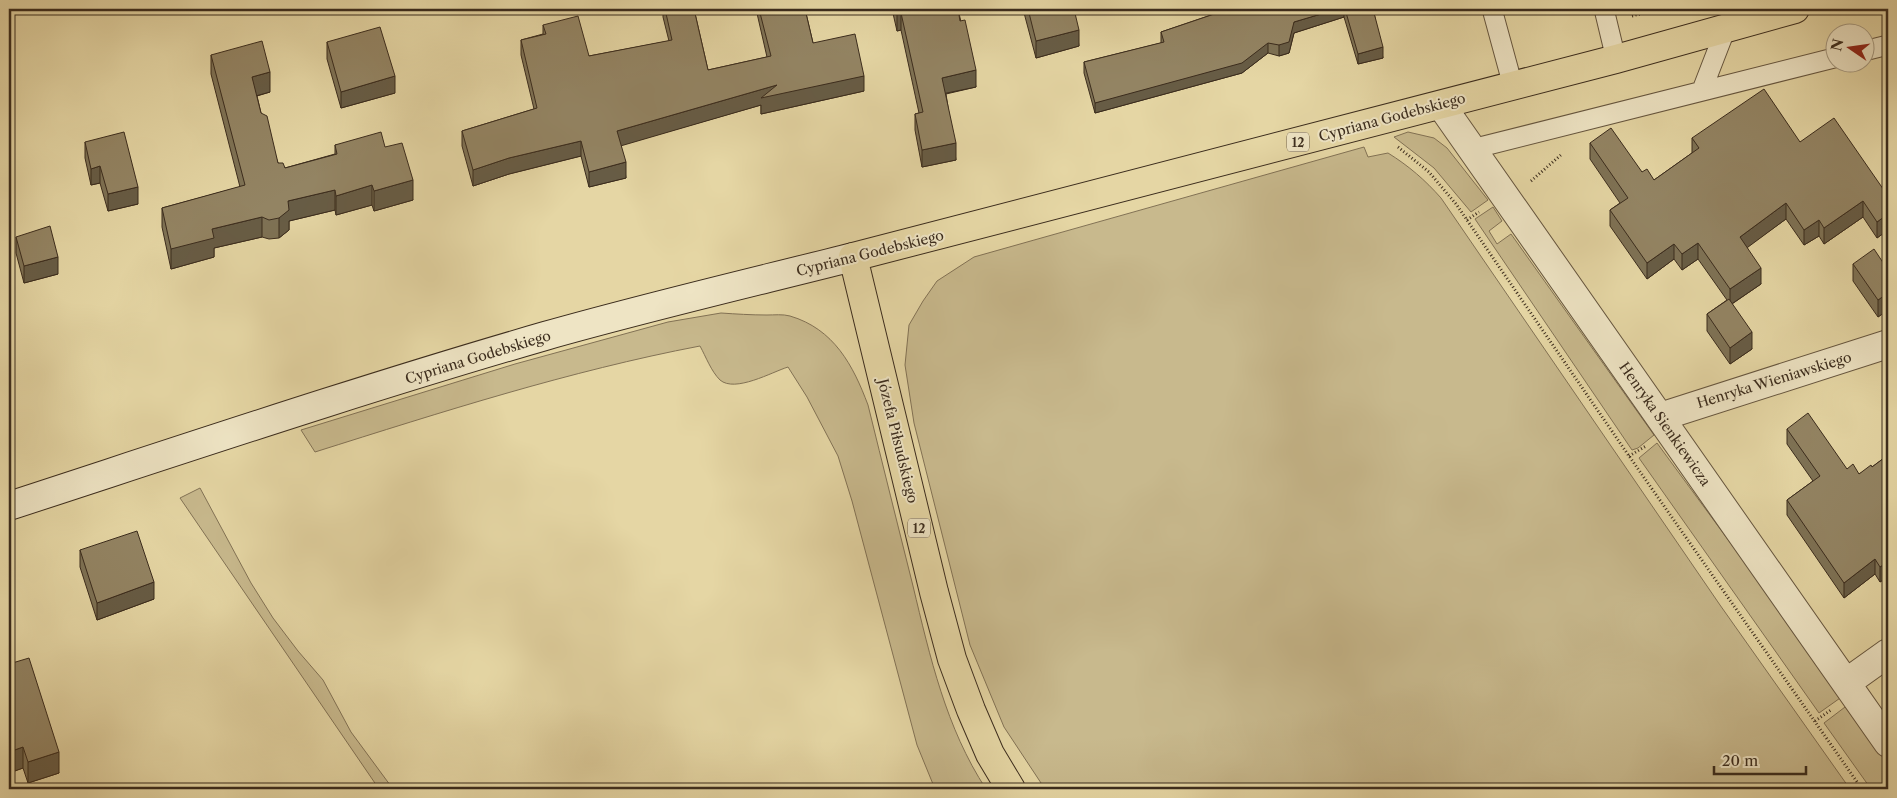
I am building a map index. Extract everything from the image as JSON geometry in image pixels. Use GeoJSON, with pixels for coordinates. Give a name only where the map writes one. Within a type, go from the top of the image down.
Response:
{"type":"FeatureCollection","features":[{"type":"Feature","properties":{"kind":"main road","name":"Cypriana Godebskiego"},"geometry":{"type":"LineString","coordinates":[[853,257],[1616,59],[1719,23],[1795,9]]}},
{"type":"Feature","properties":{"kind":"main road","name":"Józefa Piłsudskiego"},"geometry":{"type":"LineString","coordinates":[[853,257],[952,659],[970,710],[990,754],[1012,789]]}},
{"type":"Feature","properties":{"kind":"street","name":"Henryka Sienkiewicza"},"geometry":{"type":"LineString","coordinates":[[1442,105],[1888,744]]}},
{"type":"Feature","properties":{"kind":"street","name":"Cypriana Godebskiego"},"geometry":{"type":"LineString","coordinates":[[9,506],[242,430],[546,336],[853,257]]}},
{"type":"Feature","properties":{"kind":"street","name":"Henryka Wieniawskiego"},"geometry":{"type":"LineString","coordinates":[[1660,417],[1888,344]]}},
{"type":"Feature","properties":{"kind":"street"},"geometry":{"type":"LineString","coordinates":[[1846,683],[1888,653]]}},
{"type":"Feature","properties":{"kind":"lane"},"geometry":{"type":"LineString","coordinates":[[1492,9],[1513,86]]}},
{"type":"Feature","properties":{"kind":"lane"},"geometry":{"type":"LineString","coordinates":[[1604,9],[1616,59]]}},
{"type":"Feature","properties":{"kind":"lane"},"geometry":{"type":"LineString","coordinates":[[1702,90],[1719,23]]}},
{"type":"Feature","properties":{"kind":"lane"},"geometry":{"type":"LineString","coordinates":[[1874,48],[1888,45]]}},
{"type":"Feature","properties":{"kind":"lane"},"geometry":{"type":"LineString","coordinates":[[1472,148],[1824,60]]}},
{"type":"Feature","properties":{"kind":"path"},"geometry":{"type":"LineString","coordinates":[[1624,18],[1660,9]]}},
{"type":"Feature","properties":{"kind":"path"},"geometry":{"type":"LineString","coordinates":[[1392,142],[1429,172],[1456,204],[1862,789]]}},
{"type":"Feature","properties":{"kind":"path"},"geometry":{"type":"LineString","coordinates":[[1526,184],[1564,152]]}},
{"type":"Feature","properties":{"kind":"shaded area"},"geometry":{"type":"Polygon","coordinates":[[[1408,132],[1434,138],[1447,148],[1488,200],[1471,212],[1434,168],[1394,137],[1408,132]]]}},
{"type":"Feature","properties":{"kind":"shaded area"},"geometry":{"type":"Polygon","coordinates":[[[1364,147],[1368,157],[1388,153],[1396,158],[1429,185],[1441,198],[1720,605],[1850,789],[1045,789],[1004,727],[970,645],[914,423],[905,365],[909,325],[937,281],[974,257],[1364,147]]]}},
{"type":"Feature","properties":{"kind":"shaded area"},"geometry":{"type":"Polygon","coordinates":[[[1493,207],[1502,221],[1489,231],[1497,244],[1511,234],[1654,435],[1638,448],[1632,450],[1475,219],[1493,207]]]}},
{"type":"Feature","properties":{"kind":"shaded area"},"geometry":{"type":"Polygon","coordinates":[[[721,313],[784,315],[805,322],[830,339],[840,350],[856,376],[868,405],[926,639],[941,691],[960,742],[986,789],[935,789],[917,745],[852,501],[838,456],[807,397],[788,367],[744,383],[727,383],[720,380],[714,372],[700,346],[602,367],[554,380],[458,407],[315,452],[301,430],[515,364],[668,322],[721,313]]]}},
{"type":"Feature","properties":{"kind":"shaded area"},"geometry":{"type":"Polygon","coordinates":[[[1657,443],[1843,696],[1819,713],[1639,458],[1657,443]]]}},
{"type":"Feature","properties":{"kind":"shaded area"},"geometry":{"type":"Polygon","coordinates":[[[200,488],[251,583],[273,618],[323,680],[351,732],[393,789],[379,789],[180,498],[200,488]]]}},
{"type":"Feature","properties":{"kind":"shaded area"},"geometry":{"type":"Polygon","coordinates":[[[1849,704],[1888,761],[1888,789],[1871,789],[1824,723],[1849,704]]]}},
{"type":"Feature","properties":{"kind":"building"},"geometry":{"type":"Polygon","coordinates":[[[665,9],[694,9],[708,70],[771,56],[759,9],[805,9],[813,43],[855,34],[864,76],[761,98],[777,85],[617,131],[626,162],[589,172],[581,141],[509,158],[473,170],[462,131],[537,108],[521,40],[546,34],[543,25],[578,16],[589,56],[672,40],[665,9]]]}},
{"type":"Feature","properties":{"kind":"building"},"geometry":{"type":"Polygon","coordinates":[[[895,9],[958,9],[960,21],[965,20],[976,70],[942,78],[956,143],[922,150],[915,114],[923,112],[901,13],[897,14],[895,9]]]}},
{"type":"Feature","properties":{"kind":"building"},"geometry":{"type":"Polygon","coordinates":[[[1028,9],[1074,9],[1079,30],[1036,41],[1028,9]]]}},
{"type":"Feature","properties":{"kind":"building"},"geometry":{"type":"Polygon","coordinates":[[[1229,9],[1338,9],[1294,22],[1289,42],[1279,45],[1268,43],[1242,63],[1095,103],[1084,62],[1164,42],[1161,32],[1229,9]]]}},
{"type":"Feature","properties":{"kind":"building"},"geometry":{"type":"Polygon","coordinates":[[[1345,9],[1373,9],[1383,47],[1358,54],[1345,9]]]}},
{"type":"Feature","properties":{"kind":"building"},"geometry":{"type":"Polygon","coordinates":[[[380,27],[395,76],[341,92],[327,42],[380,27]]]}},
{"type":"Feature","properties":{"kind":"building"},"geometry":{"type":"Polygon","coordinates":[[[262,41],[270,72],[252,77],[261,113],[267,116],[278,163],[283,163],[285,168],[337,154],[335,145],[381,132],[385,147],[402,143],[413,180],[374,191],[372,185],[336,196],[335,190],[288,201],[289,210],[279,218],[269,220],[262,217],[212,229],[214,238],[171,249],[162,208],[245,185],[211,55],[262,41]]]}},
{"type":"Feature","properties":{"kind":"building"},"geometry":{"type":"Polygon","coordinates":[[[1764,89],[1800,142],[1834,118],[1888,196],[1888,214],[1877,222],[1863,201],[1824,228],[1819,220],[1804,230],[1786,203],[1740,237],[1761,268],[1730,289],[1698,243],[1682,254],[1674,244],[1647,263],[1610,210],[1628,198],[1590,143],[1611,128],[1642,172],[1647,169],[1654,180],[1699,148],[1692,138],[1764,89]]]}},
{"type":"Feature","properties":{"kind":"building"},"geometry":{"type":"Polygon","coordinates":[[[124,132],[138,187],[108,194],[100,166],[91,169],[85,142],[124,132]]]}},
{"type":"Feature","properties":{"kind":"building"},"geometry":{"type":"Polygon","coordinates":[[[50,226],[58,257],[24,266],[16,237],[50,226]]]}},
{"type":"Feature","properties":{"kind":"building"},"geometry":{"type":"Polygon","coordinates":[[[1874,249],[1888,270],[1888,293],[1878,300],[1853,264],[1874,249]]]}},
{"type":"Feature","properties":{"kind":"building"},"geometry":{"type":"Polygon","coordinates":[[[1729,299],[1752,332],[1730,348],[1707,314],[1729,299]]]}},
{"type":"Feature","properties":{"kind":"building"},"geometry":{"type":"Polygon","coordinates":[[[1808,413],[1847,469],[1853,464],[1859,474],[1888,455],[1888,572],[1883,565],[1880,567],[1875,559],[1844,583],[1787,500],[1820,476],[1787,429],[1808,413]]]}},
{"type":"Feature","properties":{"kind":"building"},"geometry":{"type":"Polygon","coordinates":[[[137,531],[154,582],[97,603],[80,550],[137,531]]]}},
{"type":"Feature","properties":{"kind":"building"},"geometry":{"type":"Polygon","coordinates":[[[29,658],[59,752],[28,762],[23,747],[9,752],[9,664],[29,658]]]}}]}
